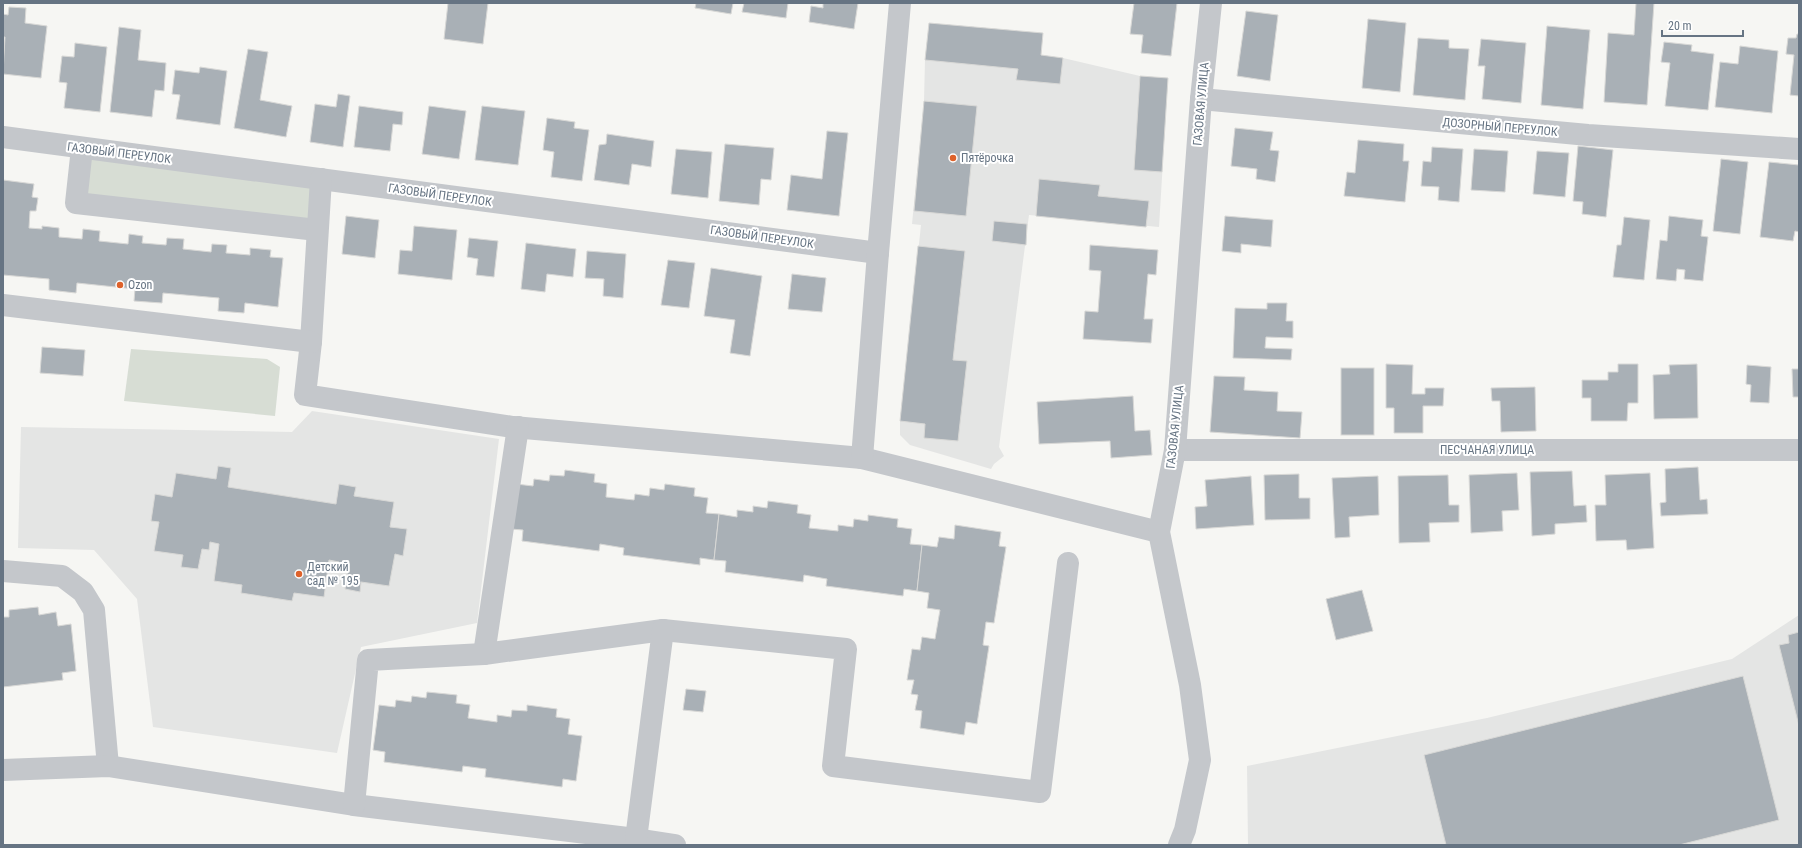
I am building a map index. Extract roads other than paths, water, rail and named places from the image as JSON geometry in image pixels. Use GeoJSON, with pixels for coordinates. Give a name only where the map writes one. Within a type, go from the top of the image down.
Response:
{"type":"FeatureCollection","features":[{"type":"Feature","properties":{"kind":"street"},"geometry":{"type":"LineString","coordinates":[[862,458],[878,252],[900,3]]}},
{"type":"Feature","properties":{"kind":"street","name":"ГАЗОВАЯ УЛИЦА"},"geometry":{"type":"LineString","coordinates":[[1179,845],[1185,830],[1200,760],[1190,685],[1159,532],[1175,450],[1201,99],[1211,3]]}},
{"type":"Feature","properties":{"kind":"street","name":"ДОЗОРНЫЙ ПЕРЕУЛОК"},"geometry":{"type":"LineString","coordinates":[[1201,99],[1588,135],[1799,149]]}},
{"type":"Feature","properties":{"kind":"street","name":"ГАЗОВЫЙ ПЕРЕУЛОК"},"geometry":{"type":"LineString","coordinates":[[3,137],[878,252]]}},
{"type":"Feature","properties":{"kind":"street"},"geometry":{"type":"LineString","coordinates":[[82,148],[76,204],[317,230]]}},
{"type":"Feature","properties":{"kind":"street"},"geometry":{"type":"LineString","coordinates":[[321,179],[306,395],[518,427],[862,458],[1159,532]]}},
{"type":"Feature","properties":{"kind":"street"},"geometry":{"type":"LineString","coordinates":[[3,305],[310,342]]}},
{"type":"Feature","properties":{"kind":"street"},"geometry":{"type":"LineString","coordinates":[[484,654],[518,427]]}},
{"type":"Feature","properties":{"kind":"street","name":"ПЕСЧАНАЯ УЛИЦА"},"geometry":{"type":"LineString","coordinates":[[1175,450],[1799,450]]}},
{"type":"Feature","properties":{"kind":"street"},"geometry":{"type":"LineString","coordinates":[[354,805],[368,660],[484,654],[663,630],[846,649],[833,766],[1040,792],[1068,563]]}},
{"type":"Feature","properties":{"kind":"street"},"geometry":{"type":"LineString","coordinates":[[3,571],[62,576],[83,592],[94,610],[108,766]]}},
{"type":"Feature","properties":{"kind":"street"},"geometry":{"type":"LineString","coordinates":[[636,839],[663,630]]}},
{"type":"Feature","properties":{"kind":"street"},"geometry":{"type":"LineString","coordinates":[[3,770],[108,766],[354,805],[675,845]]}},
{"type":"Feature","properties":{"kind":"place","name":"Пятёрочка"},"geometry":{"type":"Point","coordinates":[953,158]}},
{"type":"Feature","properties":{"kind":"place","name":"Ozon"},"geometry":{"type":"Point","coordinates":[120,285]}},
{"type":"Feature","properties":{"kind":"place","name":"Детский сад № 195"},"geometry":{"type":"Point","coordinates":[299,574]}}]}
